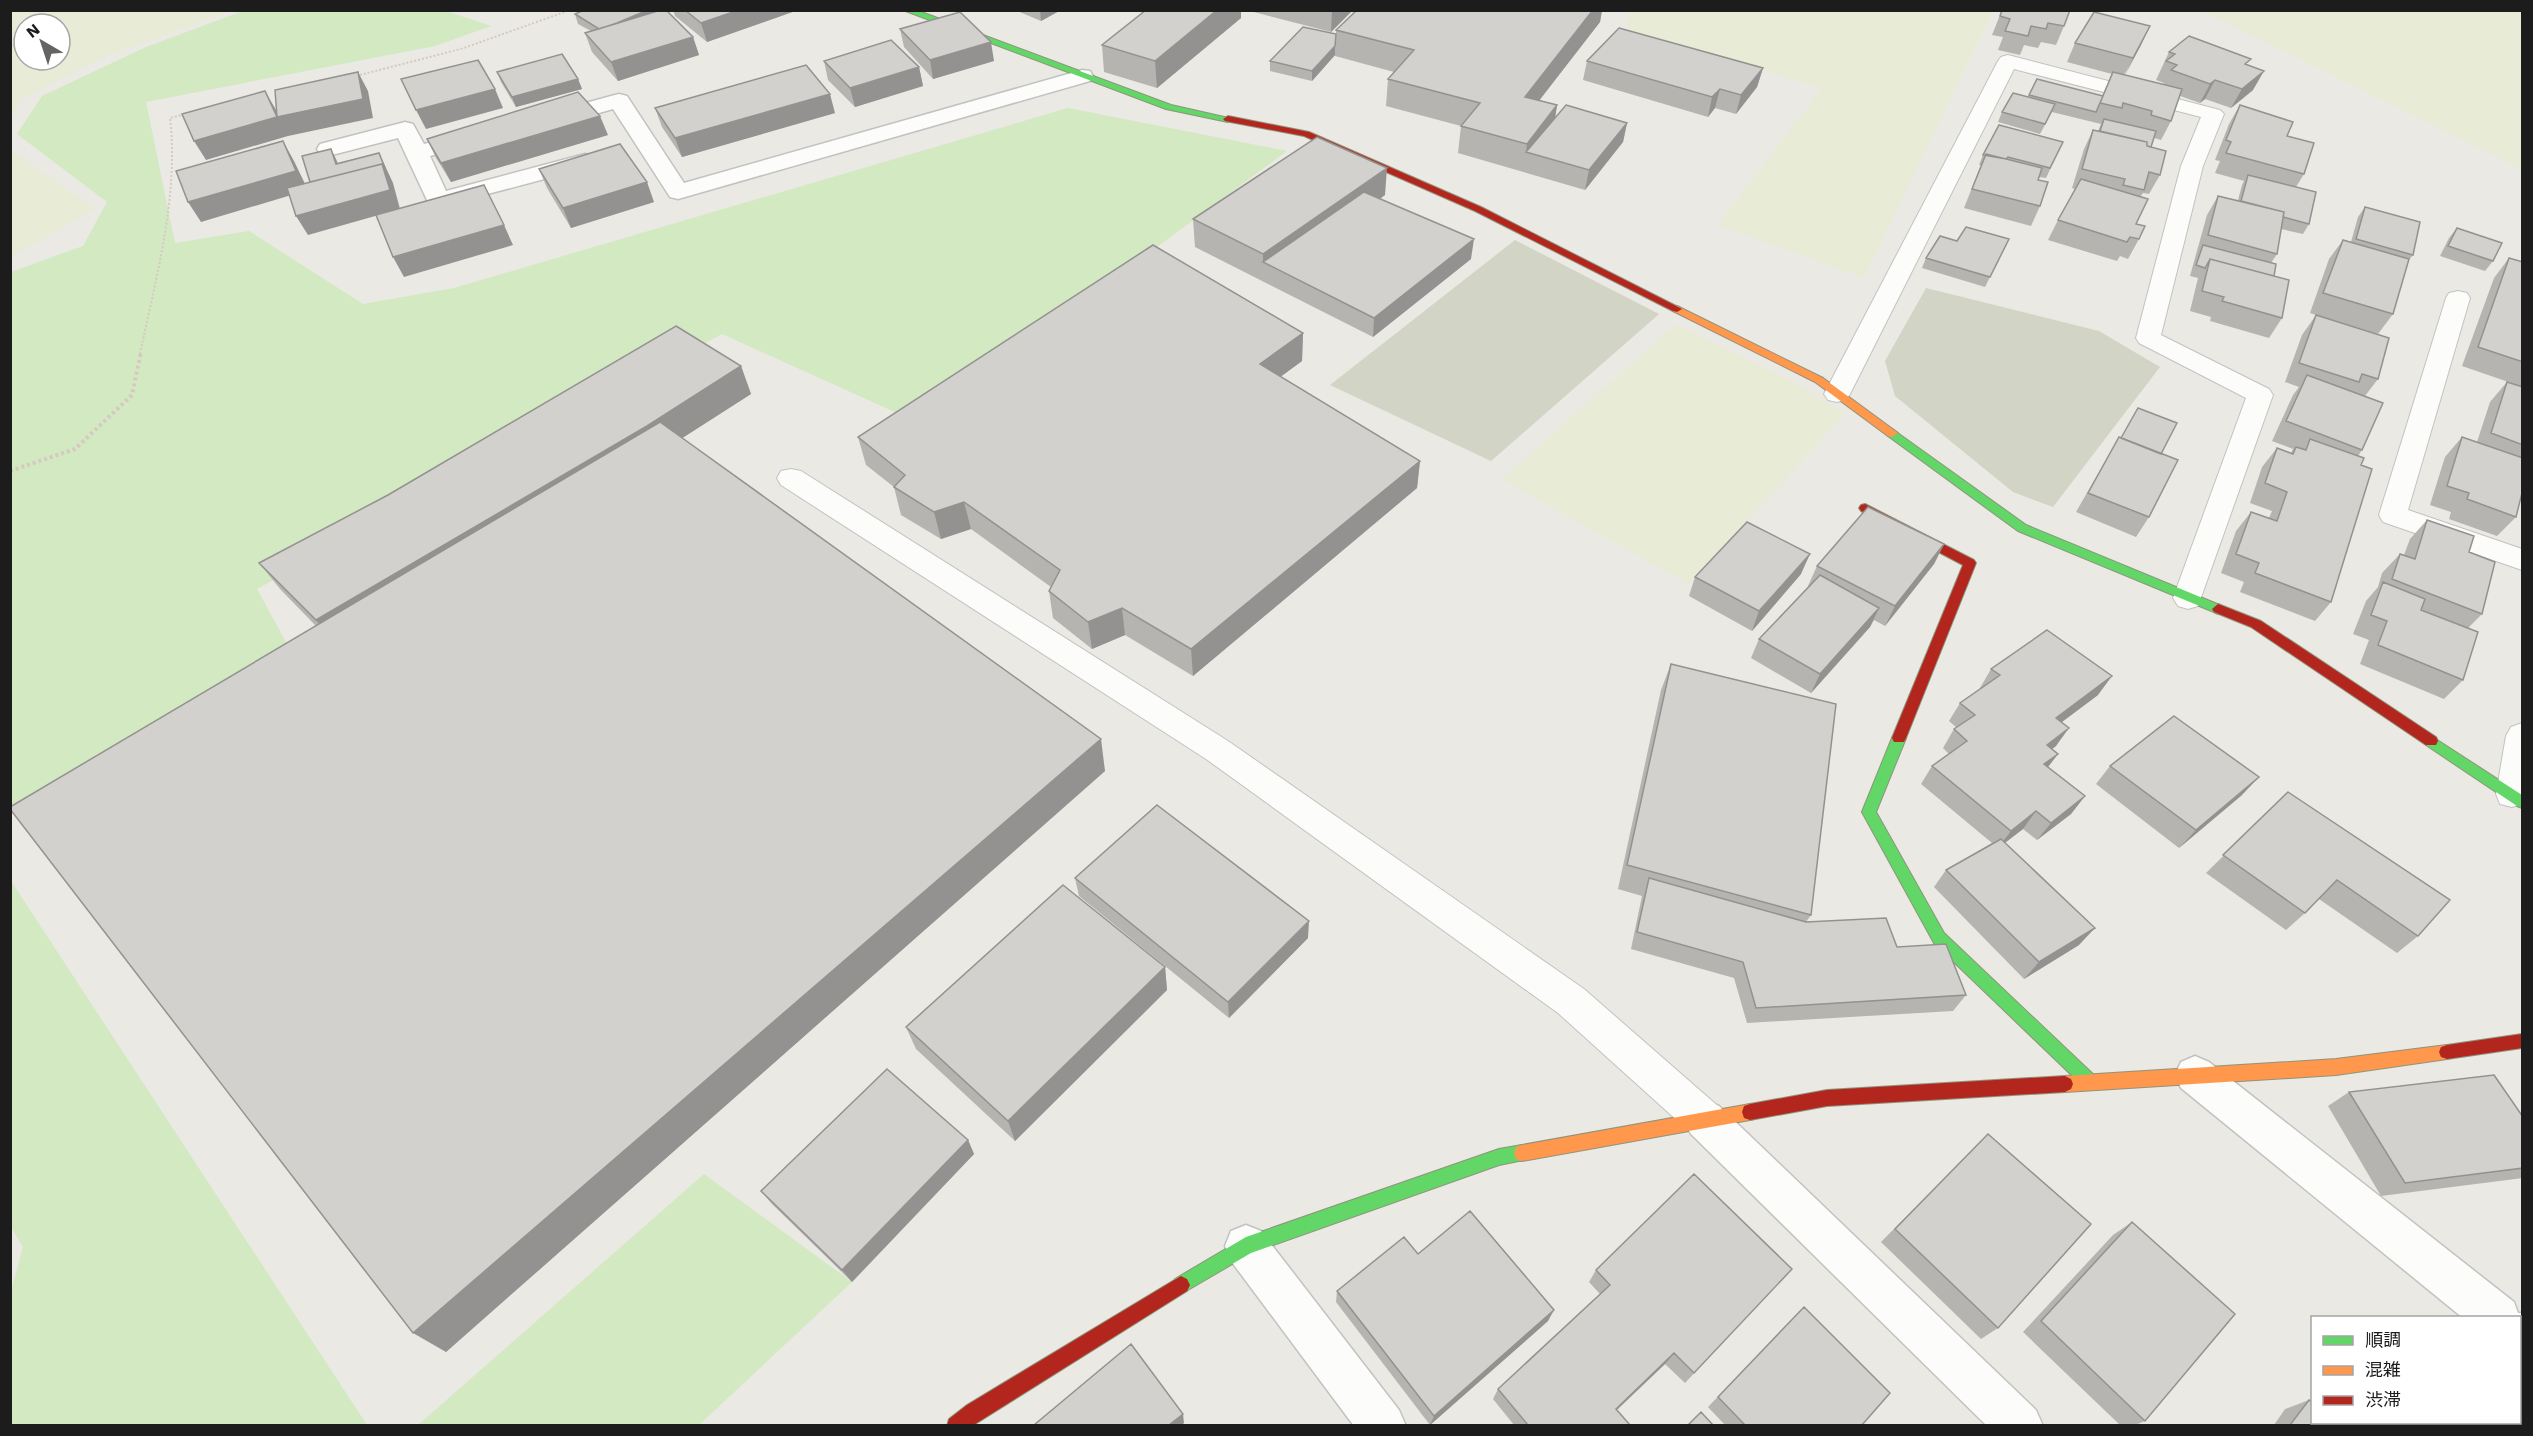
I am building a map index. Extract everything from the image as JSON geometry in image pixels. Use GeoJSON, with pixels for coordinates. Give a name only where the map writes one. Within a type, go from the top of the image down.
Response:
{"type":"FeatureCollection","features":[{"type":"Feature","properties":{"kind":"street"},"geometry":{"type":"LineString","coordinates":[[907,10],[1168,107],[1305,134],[1478,209],[1819,380],[2022,528],[2256,624],[2517,798]]}},
{"type":"Feature","properties":{"kind":"street"},"geometry":{"type":"LineString","coordinates":[[530,125],[619,101],[626,150],[678,192],[1082,76]]}},
{"type":"Feature","properties":{"kind":"street"},"geometry":{"type":"LineString","coordinates":[[328,149],[405,129],[439,200],[626,150]]}},
{"type":"Feature","properties":{"kind":"street"},"geometry":{"type":"LineString","coordinates":[[416,153],[496,133]]}},
{"type":"Feature","properties":{"kind":"street"},"geometry":{"type":"LineString","coordinates":[[1865,508],[1970,563],[1869,812],[1939,938],[2090,1082]]}},
{"type":"Feature","properties":{"kind":"street"},"geometry":{"type":"LineString","coordinates":[[956,1425],[1246,1246],[1499,1157],[1827,1098],[2336,1067],[2523,1041]]}},
{"type":"Feature","properties":{"kind":"street"},"geometry":{"type":"LineString","coordinates":[[2195,1076],[2497,1316]]}},
{"type":"Feature","properties":{"kind":"street"},"geometry":{"type":"LineString","coordinates":[[1706,1120],[2020,1425]]}},
{"type":"Feature","properties":{"kind":"street"},"geometry":{"type":"LineString","coordinates":[[1246,1246],[1383,1425]]}},
{"type":"Feature","properties":{"kind":"lane"},"geometry":{"type":"LineString","coordinates":[[1837,393],[2008,61],[2213,114],[2192,166],[2148,338],[2260,395],[2188,598]]}},
{"type":"Feature","properties":{"kind":"lane"},"geometry":{"type":"LineString","coordinates":[[2458,298],[2393,515],[2523,560]]}},
{"type":"Feature","properties":{"kind":"lane"},"geometry":{"type":"LineString","coordinates":[[791,478],[1217,750],[1571,1002],[1706,1120]]}},
{"type":"Feature","properties":{"kind":"lane"},"geometry":{"type":"LineString","coordinates":[[2517,798],[2523,736]]}},
{"type":"Feature","properties":{"kind":"path"},"geometry":{"type":"LineString","coordinates":[[352,77],[398,67],[570,10]]}},
{"type":"Feature","properties":{"kind":"path"},"geometry":{"type":"LineString","coordinates":[[10,471],[75,449],[132,395],[166,229],[173,143],[170,118],[193,113]]}},
{"type":"Feature","properties":{"kind":"shaded area"},"geometry":{"type":"Polygon","coordinates":[[[1515,240],[1659,314],[1491,461],[1330,385],[1515,240]]]}},
{"type":"Feature","properties":{"kind":"shaded area"},"geometry":{"type":"Polygon","coordinates":[[[1926,288],[2099,331],[2160,367],[2053,507],[2013,492],[1895,396],[1885,361],[1926,288]]]}},
{"type":"Feature","properties":{"kind":"green space"},"geometry":{"type":"Polygon","coordinates":[[[11,10],[230,10],[102,58],[21,99],[11,119],[11,10]]]}},
{"type":"Feature","properties":{"kind":"green space"},"geometry":{"type":"Polygon","coordinates":[[[243,11],[446,11],[491,26],[435,46],[146,102],[175,243],[249,231],[363,304],[454,288],[1068,108],[1287,151],[919,423],[722,334],[257,589],[287,644],[11,815],[11,272],[83,246],[107,202],[17,134],[42,96],[146,47],[243,11]]]}},
{"type":"Feature","properties":{"kind":"green space"},"geometry":{"type":"Polygon","coordinates":[[[1629,11],[1993,11],[1864,278],[1718,225],[1822,88],[1626,31],[1629,11]]]}},
{"type":"Feature","properties":{"kind":"green space"},"geometry":{"type":"Polygon","coordinates":[[[2203,11],[2522,11],[2522,169],[2203,11]]]}},
{"type":"Feature","properties":{"kind":"green space"},"geometry":{"type":"Polygon","coordinates":[[[10,150],[96,209],[11,257],[10,257],[10,150]]]}},
{"type":"Feature","properties":{"kind":"green space"},"geometry":{"type":"Polygon","coordinates":[[[1676,324],[1790,380],[1845,414],[1688,584],[1502,479],[1676,324]]]}},
{"type":"Feature","properties":{"kind":"green space"},"geometry":{"type":"Polygon","coordinates":[[[10,881],[367,1425],[11,1425],[11,1291],[23,1247],[10,1225],[10,881]]]}},
{"type":"Feature","properties":{"kind":"green space"},"geometry":{"type":"Polygon","coordinates":[[[704,1174],[852,1282],[699,1425],[418,1425],[704,1174]]]}},
{"type":"Feature","properties":{"kind":"building"},"geometry":{"type":"Polygon","coordinates":[[[584,10],[648,10],[599,29],[575,14],[584,10]]]}},
{"type":"Feature","properties":{"kind":"building"},"geometry":{"type":"Polygon","coordinates":[[[666,10],[693,37],[611,62],[585,33],[666,10]]]}},
{"type":"Feature","properties":{"kind":"building"},"geometry":{"type":"Polygon","coordinates":[[[685,10],[739,10],[701,23],[685,10]]]}},
{"type":"Feature","properties":{"kind":"building"},"geometry":{"type":"Polygon","coordinates":[[[1146,10],[1217,10],[1155,61],[1102,45],[1146,10]]]}},
{"type":"Feature","properties":{"kind":"building"},"geometry":{"type":"Polygon","coordinates":[[[1357,10],[1593,10],[1525,97],[1557,105],[1527,144],[1461,126],[1480,103],[1388,79],[1414,50],[1336,30],[1357,10]]]}},
{"type":"Feature","properties":{"kind":"building"},"geometry":{"type":"Polygon","coordinates":[[[2002,10],[2070,10],[2064,26],[2048,23],[2046,29],[2031,26],[2028,36],[2005,31],[2010,19],[2000,16],[2002,10]]]}},
{"type":"Feature","properties":{"kind":"building"},"geometry":{"type":"Polygon","coordinates":[[[960,12],[991,42],[930,60],[900,29],[960,12]]]}},
{"type":"Feature","properties":{"kind":"building"},"geometry":{"type":"Polygon","coordinates":[[[2094,12],[2150,26],[2133,58],[2075,43],[2094,12]]]}},
{"type":"Feature","properties":{"kind":"building"},"geometry":{"type":"Polygon","coordinates":[[[1303,27],[1336,34],[1335,46],[1312,71],[1270,61],[1303,27]]]}},
{"type":"Feature","properties":{"kind":"building"},"geometry":{"type":"Polygon","coordinates":[[[1619,28],[1763,68],[1741,95],[1720,89],[1712,97],[1587,61],[1619,28]]]}},
{"type":"Feature","properties":{"kind":"building"},"geometry":{"type":"Polygon","coordinates":[[[2189,36],[2251,59],[2245,64],[2264,71],[2242,89],[2215,80],[2210,84],[2171,70],[2177,65],[2166,61],[2175,54],[2169,52],[2189,36]]]}},
{"type":"Feature","properties":{"kind":"building"},"geometry":{"type":"Polygon","coordinates":[[[891,40],[919,67],[850,88],[824,61],[891,40]]]}},
{"type":"Feature","properties":{"kind":"building"},"geometry":{"type":"Polygon","coordinates":[[[562,54],[578,79],[512,97],[497,72],[562,54]]]}},
{"type":"Feature","properties":{"kind":"building"},"geometry":{"type":"Polygon","coordinates":[[[478,60],[495,89],[416,110],[401,79],[478,60]]]}},
{"type":"Feature","properties":{"kind":"building"},"geometry":{"type":"Polygon","coordinates":[[[806,65],[830,94],[675,138],[655,108],[806,65]]]}},
{"type":"Feature","properties":{"kind":"building"},"geometry":{"type":"Polygon","coordinates":[[[358,72],[363,99],[277,117],[275,90],[358,72]]]}},
{"type":"Feature","properties":{"kind":"building"},"geometry":{"type":"Polygon","coordinates":[[[2113,72],[2182,89],[2171,121],[2151,115],[2152,111],[2123,103],[2122,108],[2100,103],[2113,72]]]}},
{"type":"Feature","properties":{"kind":"building"},"geometry":{"type":"Polygon","coordinates":[[[2037,79],[2103,96],[2096,112],[2029,95],[2037,79]]]}},
{"type":"Feature","properties":{"kind":"building"},"geometry":{"type":"Polygon","coordinates":[[[265,91],[277,117],[194,141],[182,114],[265,91]]]}},
{"type":"Feature","properties":{"kind":"building"},"geometry":{"type":"Polygon","coordinates":[[[578,92],[600,116],[441,163],[427,139],[578,92]]]}},
{"type":"Feature","properties":{"kind":"building"},"geometry":{"type":"Polygon","coordinates":[[[2013,93],[2055,104],[2045,124],[2002,112],[2013,93]]]}},
{"type":"Feature","properties":{"kind":"building"},"geometry":{"type":"Polygon","coordinates":[[[1566,105],[1627,123],[1589,170],[1526,152],[1566,105]]]}},
{"type":"Feature","properties":{"kind":"building"},"geometry":{"type":"Polygon","coordinates":[[[2240,105],[2293,122],[2287,136],[2314,143],[2304,174],[2226,153],[2231,142],[2226,140],[2240,105]]]}},
{"type":"Feature","properties":{"kind":"building"},"geometry":{"type":"Polygon","coordinates":[[[2104,119],[2156,131],[2151,147],[2147,146],[2147,142],[2100,131],[2104,119]]]}},
{"type":"Feature","properties":{"kind":"building"},"geometry":{"type":"Polygon","coordinates":[[[1999,125],[2063,142],[2050,168],[2008,157],[2006,159],[1983,155],[1999,125]]]}},
{"type":"Feature","properties":{"kind":"building"},"geometry":{"type":"Polygon","coordinates":[[[2093,130],[2147,142],[2147,146],[2166,151],[2160,175],[2149,172],[2144,190],[2123,185],[2125,179],[2082,169],[2093,130]]]}},
{"type":"Feature","properties":{"kind":"building"},"geometry":{"type":"Polygon","coordinates":[[[1317,137],[1387,168],[1263,254],[1193,219],[1317,137]]]}},
{"type":"Feature","properties":{"kind":"building"},"geometry":{"type":"Polygon","coordinates":[[[283,141],[296,171],[188,202],[176,171],[283,141]]]}},
{"type":"Feature","properties":{"kind":"building"},"geometry":{"type":"Polygon","coordinates":[[[620,144],[647,182],[563,208],[539,169],[620,144]]]}},
{"type":"Feature","properties":{"kind":"building"},"geometry":{"type":"Polygon","coordinates":[[[331,149],[336,164],[379,153],[387,173],[382,164],[310,182],[302,156],[331,149]]]}},
{"type":"Feature","properties":{"kind":"building"},"geometry":{"type":"Polygon","coordinates":[[[1986,154],[2042,168],[2038,180],[2048,182],[2040,206],[1972,189],[1986,154]]]}},
{"type":"Feature","properties":{"kind":"building"},"geometry":{"type":"Polygon","coordinates":[[[382,164],[390,190],[296,216],[287,188],[382,164]]]}},
{"type":"Feature","properties":{"kind":"building"},"geometry":{"type":"Polygon","coordinates":[[[2248,175],[2316,192],[2309,224],[2283,217],[2284,212],[2241,201],[2248,175]]]}},
{"type":"Feature","properties":{"kind":"building"},"geometry":{"type":"Polygon","coordinates":[[[2081,179],[2148,199],[2136,224],[2145,226],[2139,239],[2130,237],[2127,242],[2058,220],[2081,179]]]}},
{"type":"Feature","properties":{"kind":"building"},"geometry":{"type":"Polygon","coordinates":[[[484,185],[504,225],[393,257],[376,215],[484,185]]]}},
{"type":"Feature","properties":{"kind":"building"},"geometry":{"type":"Polygon","coordinates":[[[1364,192],[1474,239],[1374,318],[1263,262],[1364,192]]]}},
{"type":"Feature","properties":{"kind":"building"},"geometry":{"type":"Polygon","coordinates":[[[2218,196],[2284,212],[2277,254],[2208,235],[2218,196]]]}},
{"type":"Feature","properties":{"kind":"building"},"geometry":{"type":"Polygon","coordinates":[[[2365,207],[2420,222],[2413,255],[2356,239],[2365,207]]]}},
{"type":"Feature","properties":{"kind":"building"},"geometry":{"type":"Polygon","coordinates":[[[1966,227],[2009,239],[1990,277],[1926,258],[1940,236],[1957,241],[1966,227]]]}},
{"type":"Feature","properties":{"kind":"building"},"geometry":{"type":"Polygon","coordinates":[[[2457,228],[2502,243],[2493,261],[2448,246],[2457,228]]]}},
{"type":"Feature","properties":{"kind":"building"},"geometry":{"type":"Polygon","coordinates":[[[2343,240],[2409,259],[2393,314],[2323,293],[2343,240]]]}},
{"type":"Feature","properties":{"kind":"building"},"geometry":{"type":"Polygon","coordinates":[[[1153,245],[1303,333],[1260,364],[1420,461],[1191,649],[1122,608],[1088,622],[1049,591],[1060,570],[964,502],[934,512],[894,487],[905,475],[858,437],[1153,245]]]}},
{"type":"Feature","properties":{"kind":"building"},"geometry":{"type":"Polygon","coordinates":[[[2203,245],[2276,264],[2274,276],[2210,259],[2205,268],[2196,265],[2203,245]]]}},
{"type":"Feature","properties":{"kind":"building"},"geometry":{"type":"Polygon","coordinates":[[[2509,258],[2523,262],[2523,362],[2478,347],[2509,258]]]}},
{"type":"Feature","properties":{"kind":"building"},"geometry":{"type":"Polygon","coordinates":[[[2210,259],[2289,280],[2282,318],[2222,301],[2224,297],[2202,291],[2210,259]]]}},
{"type":"Feature","properties":{"kind":"building"},"geometry":{"type":"Polygon","coordinates":[[[2316,315],[2389,338],[2378,379],[2362,374],[2359,382],[2299,363],[2316,315]]]}},
{"type":"Feature","properties":{"kind":"building"},"geometry":{"type":"Polygon","coordinates":[[[676,326],[741,366],[647,426],[316,620],[259,563],[388,495],[676,326]]]}},
{"type":"Feature","properties":{"kind":"building"},"geometry":{"type":"Polygon","coordinates":[[[2307,375],[2383,403],[2362,450],[2286,421],[2307,375]]]}},
{"type":"Feature","properties":{"kind":"building"},"geometry":{"type":"Polygon","coordinates":[[[2507,382],[2523,387],[2523,445],[2491,433],[2507,382]]]}},
{"type":"Feature","properties":{"kind":"building"},"geometry":{"type":"Polygon","coordinates":[[[2138,408],[2177,423],[2161,454],[2121,438],[2138,408]]]}},
{"type":"Feature","properties":{"kind":"building"},"geometry":{"type":"Polygon","coordinates":[[[660,422],[1101,739],[413,1333],[10,807],[660,422]]]}},
{"type":"Feature","properties":{"kind":"building"},"geometry":{"type":"Polygon","coordinates":[[[2119,437],[2178,460],[2149,517],[2088,493],[2119,437]]]}},
{"type":"Feature","properties":{"kind":"building"},"geometry":{"type":"Polygon","coordinates":[[[2462,437],[2523,458],[2523,489],[2516,517],[2467,499],[2469,493],[2447,486],[2462,437]]]}},
{"type":"Feature","properties":{"kind":"building"},"geometry":{"type":"Polygon","coordinates":[[[2310,439],[2364,458],[2361,465],[2372,469],[2331,602],[2255,573],[2259,563],[2236,554],[2251,512],[2277,521],[2287,492],[2265,483],[2277,448],[2293,454],[2296,447],[2306,450],[2310,439]]]}},
{"type":"Feature","properties":{"kind":"building"},"geometry":{"type":"Polygon","coordinates":[[[1868,507],[1944,544],[1895,606],[1817,566],[1868,507]]]}},
{"type":"Feature","properties":{"kind":"building"},"geometry":{"type":"Polygon","coordinates":[[[2427,520],[2474,536],[2469,552],[2495,562],[2482,614],[2392,579],[2400,554],[2415,559],[2427,520]]]}},
{"type":"Feature","properties":{"kind":"building"},"geometry":{"type":"Polygon","coordinates":[[[1747,522],[1810,554],[1759,611],[1695,577],[1747,522]]]}},
{"type":"Feature","properties":{"kind":"building"},"geometry":{"type":"Polygon","coordinates":[[[1820,575],[1879,608],[1820,674],[1759,639],[1820,575]]]}},
{"type":"Feature","properties":{"kind":"building"},"geometry":{"type":"Polygon","coordinates":[[[2383,582],[2425,599],[2421,610],[2478,632],[2463,680],[2378,645],[2387,621],[2371,615],[2383,582]]]}},
{"type":"Feature","properties":{"kind":"building"},"geometry":{"type":"Polygon","coordinates":[[[2047,630],[2112,676],[2056,718],[2069,728],[2047,745],[2058,754],[2044,764],[2085,796],[2051,823],[2036,811],[2011,831],[1932,766],[1967,741],[1954,729],[1975,715],[1960,703],[2000,675],[1991,669],[2047,630]]]}},
{"type":"Feature","properties":{"kind":"building"},"geometry":{"type":"Polygon","coordinates":[[[1671,664],[1836,704],[1811,915],[1627,865],[1671,664]]]}},
{"type":"Feature","properties":{"kind":"building"},"geometry":{"type":"Polygon","coordinates":[[[2174,716],[2259,777],[2196,830],[2110,766],[2174,716]]]}},
{"type":"Feature","properties":{"kind":"building"},"geometry":{"type":"Polygon","coordinates":[[[2288,792],[2450,900],[2418,936],[2337,880],[2305,913],[2223,855],[2288,792]]]}},
{"type":"Feature","properties":{"kind":"building"},"geometry":{"type":"Polygon","coordinates":[[[1157,805],[1309,921],[1228,1002],[1075,878],[1157,805]]]}},
{"type":"Feature","properties":{"kind":"building"},"geometry":{"type":"Polygon","coordinates":[[[2001,839],[2095,928],[2039,962],[1946,870],[2001,839]]]}},
{"type":"Feature","properties":{"kind":"building"},"geometry":{"type":"Polygon","coordinates":[[[1649,878],[1806,922],[1886,918],[1897,947],[1946,944],[1966,995],[1756,1008],[1743,962],[1637,932],[1649,878]]]}},
{"type":"Feature","properties":{"kind":"building"},"geometry":{"type":"Polygon","coordinates":[[[1063,885],[1165,967],[1008,1121],[906,1027],[1063,885]]]}},
{"type":"Feature","properties":{"kind":"building"},"geometry":{"type":"Polygon","coordinates":[[[887,1069],[968,1140],[842,1270],[761,1191],[887,1069]]]}},
{"type":"Feature","properties":{"kind":"building"},"geometry":{"type":"Polygon","coordinates":[[[2494,1075],[2523,1117],[2523,1168],[2405,1183],[2349,1092],[2494,1075]]]}},
{"type":"Feature","properties":{"kind":"building"},"geometry":{"type":"Polygon","coordinates":[[[1988,1134],[2091,1224],[1998,1328],[1895,1229],[1988,1134]]]}},
{"type":"Feature","properties":{"kind":"building"},"geometry":{"type":"Polygon","coordinates":[[[1694,1174],[1792,1269],[1694,1373],[1674,1353],[1616,1409],[1630,1425],[1528,1425],[1498,1389],[1610,1285],[1596,1270],[1694,1174]]]}},
{"type":"Feature","properties":{"kind":"building"},"geometry":{"type":"Polygon","coordinates":[[[1470,1211],[1554,1310],[1434,1416],[1337,1291],[1404,1237],[1418,1254],[1470,1211]]]}},
{"type":"Feature","properties":{"kind":"building"},"geometry":{"type":"Polygon","coordinates":[[[2132,1222],[2235,1314],[2145,1421],[2041,1321],[2132,1222]]]}},
{"type":"Feature","properties":{"kind":"building"},"geometry":{"type":"Polygon","coordinates":[[[1804,1307],[1890,1393],[1862,1425],[1745,1425],[1718,1397],[1804,1307]]]}},
{"type":"Feature","properties":{"kind":"building"},"geometry":{"type":"Polygon","coordinates":[[[1131,1344],[1183,1414],[1169,1425],[1034,1425],[1131,1344]]]}},
{"type":"Feature","properties":{"kind":"building"},"geometry":{"type":"Polygon","coordinates":[[[2309,1400],[2311,1401],[2311,1424],[2339,1425],[2290,1425],[2309,1400]]]}},
{"type":"Feature","properties":{"kind":"building"},"geometry":{"type":"Polygon","coordinates":[[[1701,1412],[1713,1425],[1688,1425],[1701,1412]]]}},
{"type":"Feature","properties":{"kind":"building"},"geometry":{"type":"Polygon","coordinates":[[[2521,1420],[2523,1422],[2523,1425],[2392,1425],[2521,1424],[2521,1420]]]}},
{"type":"Feature","properties":{"kind":"traffic: fast"},"geometry":{"type":"LineString","coordinates":[[907,10],[1169,107],[1228,119]]}},
{"type":"Feature","properties":{"kind":"traffic: fast"},"geometry":{"type":"LineString","coordinates":[[1892,433],[2022,528],[2218,609]]}},
{"type":"Feature","properties":{"kind":"traffic: fast"},"geometry":{"type":"LineString","coordinates":[[1899,738],[1869,812],[1939,938],[2090,1082]]}},
{"type":"Feature","properties":{"kind":"traffic: fast"},"geometry":{"type":"LineString","coordinates":[[2431,741],[2522,802]]}},
{"type":"Feature","properties":{"kind":"traffic: fast"},"geometry":{"type":"LineString","coordinates":[[1181,1285],[1246,1246],[1499,1157],[1522,1153]]}},
{"type":"Feature","properties":{"kind":"traffic: slow"},"geometry":{"type":"LineString","coordinates":[[1677,309],[1819,380],[1892,433]]}},
{"type":"Feature","properties":{"kind":"traffic: slow"},"geometry":{"type":"LineString","coordinates":[[2065,1084],[2336,1067],[2447,1052]]}},
{"type":"Feature","properties":{"kind":"traffic: slow"},"geometry":{"type":"LineString","coordinates":[[1522,1153],[1750,1112]]}},
{"type":"Feature","properties":{"kind":"traffic: jam"},"geometry":{"type":"LineString","coordinates":[[1228,119],[1306,134],[1478,209],[1677,309]]}},
{"type":"Feature","properties":{"kind":"traffic: jam"},"geometry":{"type":"LineString","coordinates":[[1865,508],[1970,563],[1899,738]]}},
{"type":"Feature","properties":{"kind":"traffic: jam"},"geometry":{"type":"LineString","coordinates":[[2218,609],[2256,624],[2431,741]]}},
{"type":"Feature","properties":{"kind":"traffic: jam"},"geometry":{"type":"LineString","coordinates":[[2447,1052],[2522,1041]]}},
{"type":"Feature","properties":{"kind":"traffic: jam"},"geometry":{"type":"LineString","coordinates":[[1750,1112],[1827,1098],[2065,1084]]}},
{"type":"Feature","properties":{"kind":"traffic: jam"},"geometry":{"type":"LineString","coordinates":[[956,1426],[974,1412],[1181,1285]]}}]}
